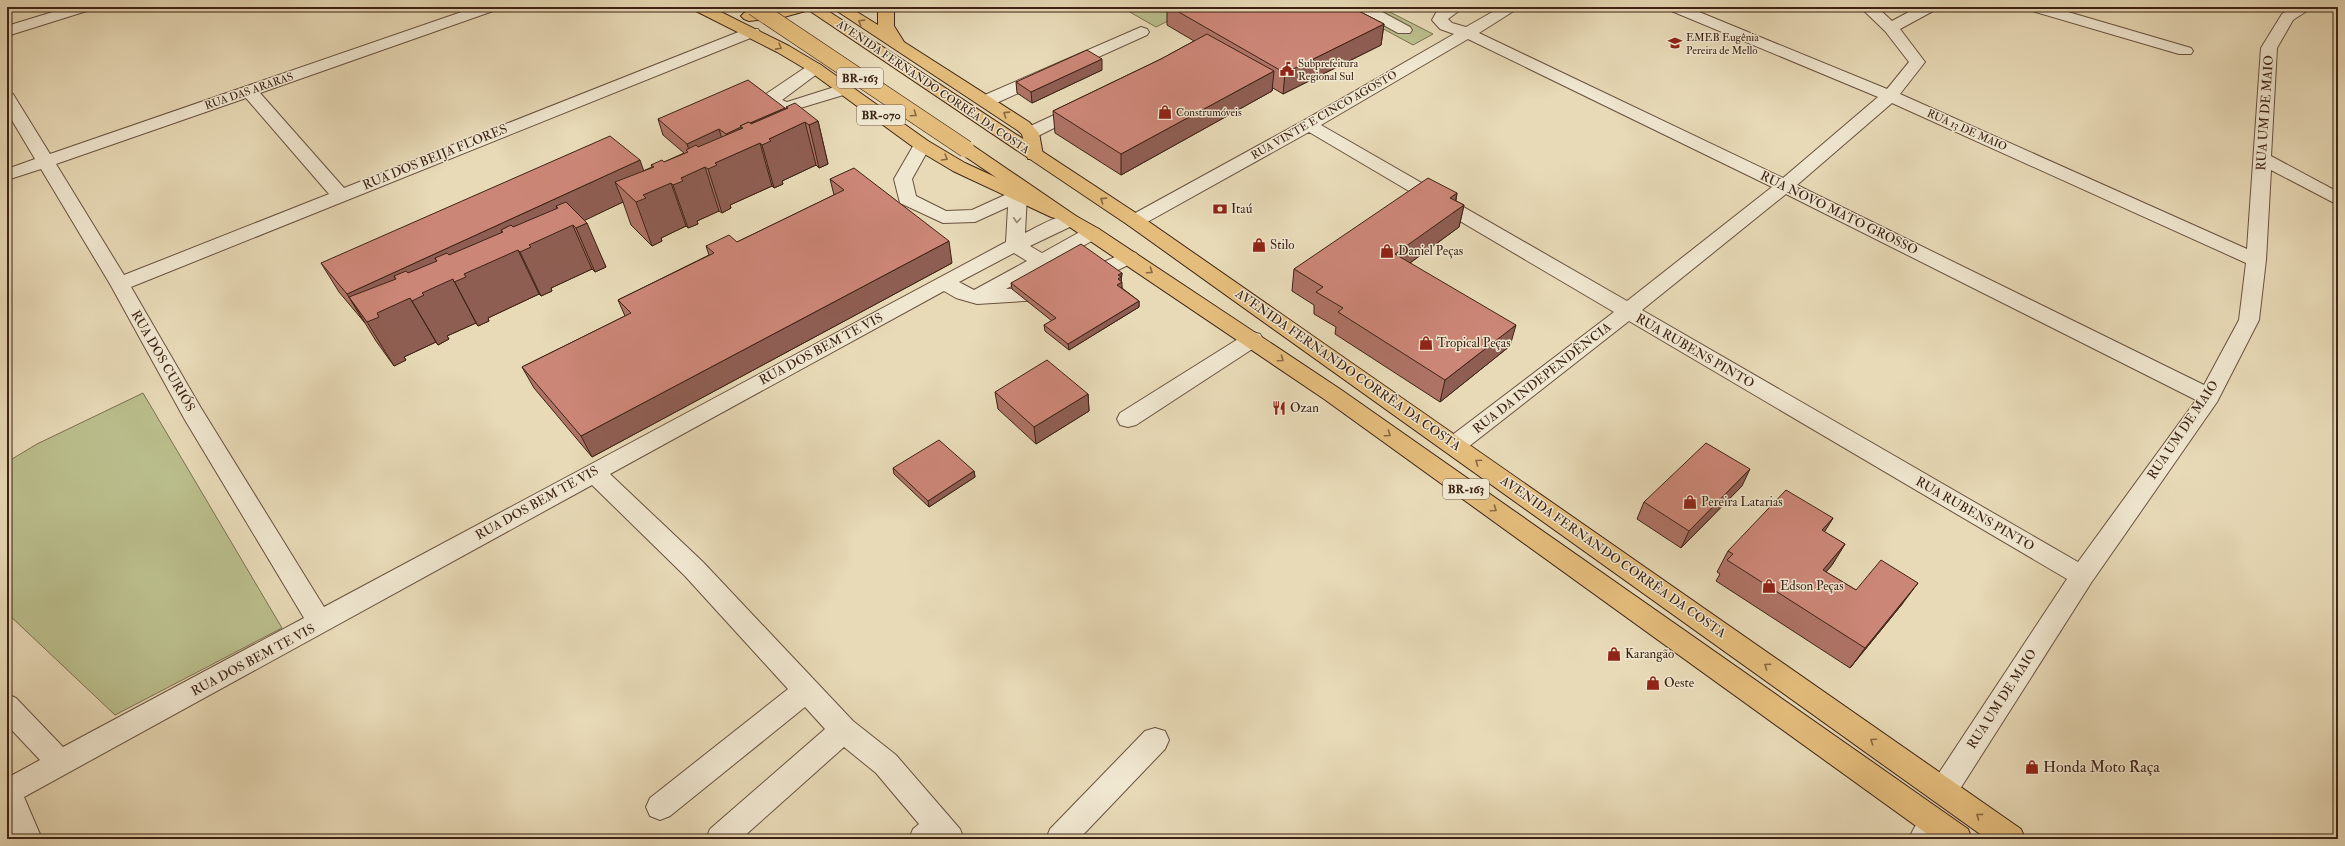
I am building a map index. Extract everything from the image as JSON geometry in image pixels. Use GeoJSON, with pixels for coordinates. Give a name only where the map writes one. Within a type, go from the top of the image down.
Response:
{"type":"FeatureCollection","features":[{"type":"Feature","properties":{"kind":"main road","name":"BR-163"},"geometry":{"type":"LineString","coordinates":[[754,7],[966,149],[1064,217],[1129,257],[1253,340],[1929,831],[1958,839]]}},
{"type":"Feature","properties":{"kind":"main road","name":"BR-070"},"geometry":{"type":"LineString","coordinates":[[702,9],[742,17],[784,12],[804,7]]}},
{"type":"Feature","properties":{"kind":"main road","name":"AVENIDA FERNANDO CORRÊA DA COSTA"},"geometry":{"type":"LineString","coordinates":[[812,7],[1135,221],[1455,445],[2011,839]]}},
{"type":"Feature","properties":{"kind":"main road","name":"AVENIDA FERNANDO CORRÊA DA COSTA"},"geometry":{"type":"LineString","coordinates":[[839,7],[1023,126],[1030,133],[1034,155]]}},
{"type":"Feature","properties":{"kind":"main road"},"geometry":{"type":"LineString","coordinates":[[886,7],[886,26],[899,46]]}},
{"type":"Feature","properties":{"kind":"main road","name":"BR-070"},"geometry":{"type":"LineString","coordinates":[[702,9],[752,32],[814,68],[922,145],[959,167],[1064,217]]}},
{"type":"Feature","properties":{"kind":"street"},"geometry":{"type":"LineString","coordinates":[[7,32],[85,7]]}},
{"type":"Feature","properties":{"kind":"street","name":"RUA DAS ARARAS"},"geometry":{"type":"LineString","coordinates":[[7,175],[46,160],[491,7]]}},
{"type":"Feature","properties":{"kind":"street"},"geometry":{"type":"LineString","coordinates":[[1361,7],[1404,30]]}},
{"type":"Feature","properties":{"kind":"street","name":"RUA NOVO MATO GROSSO"},"geometry":{"type":"LineString","coordinates":[[1456,7],[1442,14],[1440,20],[1446,26],[1467,33],[1785,186],[2208,397]]}},
{"type":"Feature","properties":{"kind":"street","name":"RUA VINTE E CINCO AGOSTO"},"geometry":{"type":"LineString","coordinates":[[1135,221],[1309,125],[1512,7]]}},
{"type":"Feature","properties":{"kind":"street","name":"RUA 13 DE MAIO"},"geometry":{"type":"LineString","coordinates":[[1674,7],[1890,96],[2256,260]]}},
{"type":"Feature","properties":{"kind":"street","name":"RUA DA INDEPENDÊNCIA"},"geometry":{"type":"LineString","coordinates":[[1455,445],[1628,311],[1785,186],[1890,96],[1917,62],[1891,28],[1868,7]]}},
{"type":"Feature","properties":{"kind":"street"},"geometry":{"type":"LineString","coordinates":[[1891,28],[1930,7]]}},
{"type":"Feature","properties":{"kind":"street"},"geometry":{"type":"LineString","coordinates":[[2034,7],[2185,50]]}},
{"type":"Feature","properties":{"kind":"street","name":"RUA UM DE MAIO"},"geometry":{"type":"LineString","coordinates":[[1943,790],[2082,576],[2208,397],[2249,320],[2256,260],[2269,48],[2287,17],[2304,7]]}},
{"type":"Feature","properties":{"kind":"street","name":"RUA DOS BEIJA FLORES"},"geometry":{"type":"LineString","coordinates":[[120,284],[752,32]]}},
{"type":"Feature","properties":{"kind":"street"},"geometry":{"type":"LineString","coordinates":[[986,101],[1141,32]]}},
{"type":"Feature","properties":{"kind":"street"},"geometry":{"type":"LineString","coordinates":[[814,68],[772,98],[776,104],[787,107],[844,89]]}},
{"type":"Feature","properties":{"kind":"street"},"geometry":{"type":"LineString","coordinates":[[249,91],[340,195]]}},
{"type":"Feature","properties":{"kind":"street","name":"RUA DOS CURIÓS"},"geometry":{"type":"LineString","coordinates":[[7,98],[120,284],[193,414],[321,623]]}},
{"type":"Feature","properties":{"kind":"street"},"geometry":{"type":"LineString","coordinates":[[1030,133],[1097,99]]}},
{"type":"Feature","properties":{"kind":"street","name":"RUA RUBENS PINTO"},"geometry":{"type":"LineString","coordinates":[[1309,125],[2082,576]]}},
{"type":"Feature","properties":{"kind":"street"},"geometry":{"type":"LineString","coordinates":[[922,145],[903,179],[907,199],[943,217],[975,216],[1018,195],[1015,245],[1041,261]]}},
{"type":"Feature","properties":{"kind":"street"},"geometry":{"type":"LineString","coordinates":[[2262,158],[2338,199]]}},
{"type":"Feature","properties":{"kind":"street","name":"RUA DOS BEM TE VIS"},"geometry":{"type":"LineString","coordinates":[[7,792],[321,623],[593,472],[1015,245],[1064,217]]}},
{"type":"Feature","properties":{"kind":"street"},"geometry":{"type":"LineString","coordinates":[[977,297],[1092,233]]}},
{"type":"Feature","properties":{"kind":"street"},"geometry":{"type":"LineString","coordinates":[[944,282],[964,293],[977,297],[1047,295],[1129,257]]}},
{"type":"Feature","properties":{"kind":"street"},"geometry":{"type":"LineString","coordinates":[[1128,419],[1253,340]]}},
{"type":"Feature","properties":{"kind":"street"},"geometry":{"type":"LineString","coordinates":[[593,472],[694,569],[843,730],[886,764],[937,835]]}},
{"type":"Feature","properties":{"kind":"street"},"geometry":{"type":"LineString","coordinates":[[660,807],[806,690]]}},
{"type":"Feature","properties":{"kind":"street"},"geometry":{"type":"LineString","coordinates":[[7,706],[61,764]]}},
{"type":"Feature","properties":{"kind":"street"},"geometry":{"type":"LineString","coordinates":[[720,839],[843,730]]}},
{"type":"Feature","properties":{"kind":"street"},"geometry":{"type":"LineString","coordinates":[[1060,839],[1155,740]]}},
{"type":"Feature","properties":{"kind":"street"},"geometry":{"type":"LineString","coordinates":[[7,792],[28,839]]}},
{"type":"Feature","properties":{"kind":"green space"},"geometry":{"type":"Polygon","coordinates":[[[1121,7],[1196,7],[1156,27],[1121,7]]]}},
{"type":"Feature","properties":{"kind":"green space"},"geometry":{"type":"Polygon","coordinates":[[[1343,7],[1380,7],[1433,34],[1413,45],[1343,7]]]}},
{"type":"Feature","properties":{"kind":"green space"},"geometry":{"type":"Polygon","coordinates":[[[143,393],[282,628],[115,715],[7,613],[7,462],[37,444],[143,393]]]}},
{"type":"Feature","properties":{"kind":"building","name":"Subprefeitura Regional Sul"},"geometry":{"type":"Polygon","coordinates":[[[1170,7],[1351,7],[1384,24],[1285,73],[1170,7]]]}},
{"type":"Feature","properties":{"kind":"building","name":"Construmóveis"},"geometry":{"type":"Polygon","coordinates":[[[1207,34],[1274,71],[1121,154],[1053,111],[1161,59],[1207,34]]]}},
{"type":"Feature","properties":{"kind":"building"},"geometry":{"type":"Polygon","coordinates":[[[1087,50],[1102,59],[1031,92],[1016,82],[1087,50]]]}},
{"type":"Feature","properties":{"kind":"building"},"geometry":{"type":"Polygon","coordinates":[[[748,80],[785,108],[750,123],[749,122],[726,134],[719,129],[687,144],[658,119],[748,80]]]}},
{"type":"Feature","properties":{"kind":"building"},"geometry":{"type":"Polygon","coordinates":[[[795,103],[818,121],[809,125],[805,122],[769,139],[771,141],[762,145],[760,143],[715,163],[717,165],[708,169],[705,167],[681,178],[683,181],[673,185],[671,183],[643,195],[646,198],[636,202],[615,182],[654,167],[651,165],[662,160],[664,162],[688,152],[686,150],[696,145],[698,147],[743,128],[740,126],[749,122],[751,124],[788,108],[786,107],[795,103]]]}},
{"type":"Feature","properties":{"kind":"building"},"geometry":{"type":"Polygon","coordinates":[[[610,136],[640,160],[347,294],[321,263],[610,136]]]}},
{"type":"Feature","properties":{"kind":"building"},"geometry":{"type":"Polygon","coordinates":[[[854,168],[949,241],[581,436],[522,367],[631,313],[618,300],[714,253],[706,246],[729,235],[737,242],[844,190],[830,179],[854,168]]]}},
{"type":"Feature","properties":{"kind":"building"},"geometry":{"type":"Polygon","coordinates":[[[1428,178],[1457,193],[1450,198],[1464,205],[1395,254],[1516,325],[1445,380],[1338,312],[1343,308],[1316,292],[1323,287],[1294,269],[1428,178]]]}},
{"type":"Feature","properties":{"kind":"building"},"geometry":{"type":"Polygon","coordinates":[[[566,202],[587,223],[576,228],[573,225],[529,245],[531,247],[520,252],[518,250],[464,274],[466,277],[454,282],[453,279],[422,293],[424,295],[412,301],[410,298],[377,313],[379,317],[367,322],[349,297],[396,279],[394,276],[406,271],[408,273],[437,261],[435,258],[447,253],[449,255],[503,232],[501,230],[511,225],[513,227],[558,208],[556,206],[566,202]]]}},
{"type":"Feature","properties":{"kind":"building"},"geometry":{"type":"Polygon","coordinates":[[[1081,244],[1122,273],[1118,275],[1121,277],[1118,279],[1122,282],[1117,285],[1139,301],[1068,344],[1044,325],[1056,318],[1011,283],[1081,244]]]}},
{"type":"Feature","properties":{"kind":"building"},"geometry":{"type":"Polygon","coordinates":[[[1047,360],[1088,394],[1034,427],[995,392],[1047,360]]]}},
{"type":"Feature","properties":{"kind":"building"},"geometry":{"type":"Polygon","coordinates":[[[939,440],[974,471],[928,501],[893,468],[939,440]]]}},
{"type":"Feature","properties":{"kind":"building","name":"Pereira Latarias"},"geometry":{"type":"Polygon","coordinates":[[[1706,443],[1750,469],[1689,531],[1644,502],[1706,443]]]}},
{"type":"Feature","properties":{"kind":"building","name":"Edson Peças"},"geometry":{"type":"Polygon","coordinates":[[[1786,490],[1833,518],[1822,530],[1845,544],[1823,570],[1856,590],[1881,560],[1918,583],[1865,648],[1727,560],[1733,554],[1728,551],[1786,490]]]}},
{"type":"Feature","properties":{"kind":"place","name":"EMEB Eugênia Pereira de Mello"},"geometry":{"type":"Point","coordinates":[1675,43]}},
{"type":"Feature","properties":{"kind":"place","name":"Subprefeitura Regional Sul"},"geometry":{"type":"Point","coordinates":[1287,69]}},
{"type":"Feature","properties":{"kind":"place","name":"Construmóveis"},"geometry":{"type":"Point","coordinates":[1165,112]}},
{"type":"Feature","properties":{"kind":"place","name":"Itaú"},"geometry":{"type":"Point","coordinates":[1220,209]}},
{"type":"Feature","properties":{"kind":"place","name":"Stilo"},"geometry":{"type":"Point","coordinates":[1259,245]}},
{"type":"Feature","properties":{"kind":"place","name":"Daniel Peças"},"geometry":{"type":"Point","coordinates":[1387,251]}},
{"type":"Feature","properties":{"kind":"place","name":"Tropical Peças"},"geometry":{"type":"Point","coordinates":[1426,343]}},
{"type":"Feature","properties":{"kind":"place","name":"Ozan"},"geometry":{"type":"Point","coordinates":[1279,408]}},
{"type":"Feature","properties":{"kind":"place","name":"Pereira Latarias"},"geometry":{"type":"Point","coordinates":[1690,502]}},
{"type":"Feature","properties":{"kind":"place","name":"Edson Peças"},"geometry":{"type":"Point","coordinates":[1769,586]}},
{"type":"Feature","properties":{"kind":"place","name":"Karangão"},"geometry":{"type":"Point","coordinates":[1614,654]}},
{"type":"Feature","properties":{"kind":"place","name":"Oeste"},"geometry":{"type":"Point","coordinates":[1653,683]}},
{"type":"Feature","properties":{"kind":"place","name":"Honda Moto Raça"},"geometry":{"type":"Point","coordinates":[2032,767]}}]}
